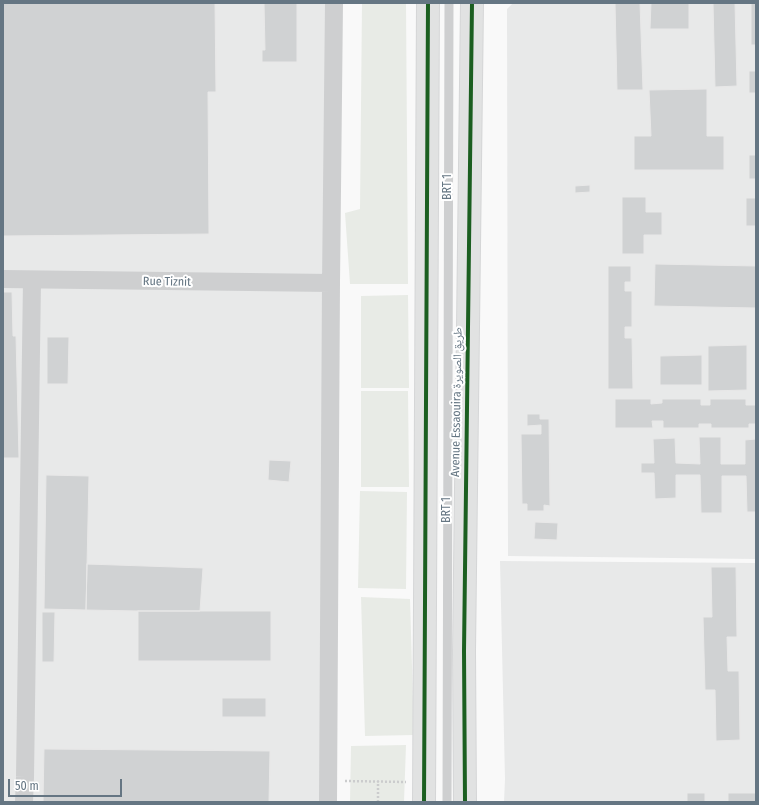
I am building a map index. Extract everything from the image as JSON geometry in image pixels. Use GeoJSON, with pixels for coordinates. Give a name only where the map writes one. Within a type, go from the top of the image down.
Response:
{"type":"FeatureCollection","features":[{"type":"Feature","properties":{"kind":"main road"},"geometry":{"type":"LineString","coordinates":[[424,792],[428,3]]}},
{"type":"Feature","properties":{"kind":"main road","name":"Avenue Essaouira طريق الصويرة"},"geometry":{"type":"LineString","coordinates":[[465,802],[464,651],[472,3]]}},
{"type":"Feature","properties":{"kind":"street"},"geometry":{"type":"LineString","coordinates":[[328,802],[334,3]]}},
{"type":"Feature","properties":{"kind":"street","name":"Rue Tiznit"},"geometry":{"type":"LineString","coordinates":[[3,280],[331,283]]}},
{"type":"Feature","properties":{"kind":"street"},"geometry":{"type":"LineString","coordinates":[[24,802],[26,777],[32,280]]}},
{"type":"Feature","properties":{"kind":"lane","name":"BRT 1"},"geometry":{"type":"LineString","coordinates":[[446,802],[448,3]]}},
{"type":"Feature","properties":{"kind":"path"},"geometry":{"type":"LineString","coordinates":[[328,781],[378,781],[424,792]]}},
{"type":"Feature","properties":{"kind":"path"},"geometry":{"type":"LineString","coordinates":[[378,781],[378,802]]}},
{"type":"Feature","properties":{"kind":"shaded area"},"geometry":{"type":"Polygon","coordinates":[[[3,3],[329,3],[323,802],[3,802],[3,3]]]}},
{"type":"Feature","properties":{"kind":"shaded area"},"geometry":{"type":"Polygon","coordinates":[[[362,3],[406,3],[408,284],[350,284],[345,213],[360,209],[362,3]]]}},
{"type":"Feature","properties":{"kind":"shaded area"},"geometry":{"type":"Polygon","coordinates":[[[513,3],[756,3],[756,559],[508,556],[507,9],[513,3]]]}},
{"type":"Feature","properties":{"kind":"shaded area"},"geometry":{"type":"Polygon","coordinates":[[[408,295],[409,388],[361,388],[361,296],[408,295]]]}},
{"type":"Feature","properties":{"kind":"shaded area"},"geometry":{"type":"Polygon","coordinates":[[[361,391],[408,391],[409,487],[361,487],[361,391]]]}},
{"type":"Feature","properties":{"kind":"shaded area"},"geometry":{"type":"Polygon","coordinates":[[[360,491],[407,492],[406,589],[358,588],[360,491]]]}},
{"type":"Feature","properties":{"kind":"shaded area"},"geometry":{"type":"Polygon","coordinates":[[[500,561],[756,563],[756,802],[504,802],[505,779],[500,561]]]}},
{"type":"Feature","properties":{"kind":"shaded area"},"geometry":{"type":"Polygon","coordinates":[[[361,597],[410,599],[414,735],[365,736],[361,597]]]}},
{"type":"Feature","properties":{"kind":"shaded area"},"geometry":{"type":"Polygon","coordinates":[[[406,745],[404,802],[350,802],[351,746],[406,745]]]}},
{"type":"Feature","properties":{"kind":"building"},"geometry":{"type":"Polygon","coordinates":[[[3,3],[215,3],[216,92],[208,92],[209,234],[3,236],[3,3]]]}},
{"type":"Feature","properties":{"kind":"building"},"geometry":{"type":"Polygon","coordinates":[[[264,3],[297,3],[297,62],[262,62],[262,50],[265,50],[264,3]]]}},
{"type":"Feature","properties":{"kind":"building"},"geometry":{"type":"Polygon","coordinates":[[[615,3],[640,3],[643,90],[617,90],[615,3]]]}},
{"type":"Feature","properties":{"kind":"building"},"geometry":{"type":"Polygon","coordinates":[[[651,3],[689,3],[689,29],[650,29],[651,3]]]}},
{"type":"Feature","properties":{"kind":"building"},"geometry":{"type":"Polygon","coordinates":[[[713,3],[735,3],[737,86],[715,87],[713,3]]]}},
{"type":"Feature","properties":{"kind":"building"},"geometry":{"type":"Polygon","coordinates":[[[751,3],[756,3],[756,45],[751,45],[751,3]]]}},
{"type":"Feature","properties":{"kind":"building"},"geometry":{"type":"Polygon","coordinates":[[[749,71],[756,71],[756,93],[749,93],[749,71]]]}},
{"type":"Feature","properties":{"kind":"building"},"geometry":{"type":"Polygon","coordinates":[[[707,89],[707,136],[724,136],[724,170],[634,170],[634,136],[651,136],[649,90],[707,89]]]}},
{"type":"Feature","properties":{"kind":"building"},"geometry":{"type":"Polygon","coordinates":[[[749,155],[756,155],[756,179],[749,179],[749,155]]]}},
{"type":"Feature","properties":{"kind":"building"},"geometry":{"type":"Polygon","coordinates":[[[590,185],[590,192],[575,193],[575,186],[590,185]]]}},
{"type":"Feature","properties":{"kind":"building"},"geometry":{"type":"Polygon","coordinates":[[[622,197],[646,197],[646,212],[662,212],[662,235],[644,235],[644,254],[622,254],[622,197]]]}},
{"type":"Feature","properties":{"kind":"building"},"geometry":{"type":"Polygon","coordinates":[[[746,198],[756,198],[756,226],[746,226],[746,198]]]}},
{"type":"Feature","properties":{"kind":"building"},"geometry":{"type":"Polygon","coordinates":[[[655,264],[756,266],[756,308],[654,306],[655,264]]]}},
{"type":"Feature","properties":{"kind":"building"},"geometry":{"type":"Polygon","coordinates":[[[608,266],[631,266],[631,282],[625,282],[625,291],[632,291],[632,327],[625,327],[625,338],[632,338],[633,389],[608,389],[608,266]]]}},
{"type":"Feature","properties":{"kind":"building"},"geometry":{"type":"Polygon","coordinates":[[[3,292],[12,292],[13,336],[16,336],[19,458],[3,458],[3,292]]]}},
{"type":"Feature","properties":{"kind":"building"},"geometry":{"type":"Polygon","coordinates":[[[47,337],[69,337],[68,384],[47,384],[47,337]]]}},
{"type":"Feature","properties":{"kind":"building"},"geometry":{"type":"Polygon","coordinates":[[[747,345],[747,390],[708,391],[708,346],[747,345]]]}},
{"type":"Feature","properties":{"kind":"building"},"geometry":{"type":"Polygon","coordinates":[[[702,355],[702,385],[660,385],[660,356],[702,355]]]}},
{"type":"Feature","properties":{"kind":"building"},"geometry":{"type":"Polygon","coordinates":[[[615,399],[651,399],[651,404],[662,403],[662,399],[701,399],[701,405],[710,405],[710,399],[746,399],[746,405],[756,405],[756,424],[749,424],[749,428],[711,428],[711,424],[699,424],[699,428],[663,428],[663,421],[652,421],[653,428],[615,428],[615,399]]]}},
{"type":"Feature","properties":{"kind":"building"},"geometry":{"type":"Polygon","coordinates":[[[527,414],[540,414],[540,419],[549,419],[550,506],[544,505],[544,511],[527,511],[527,504],[522,504],[521,434],[541,434],[541,425],[527,426],[527,414]]]}},
{"type":"Feature","properties":{"kind":"building"},"geometry":{"type":"Polygon","coordinates":[[[699,437],[721,437],[721,464],[745,464],[745,440],[756,439],[756,512],[747,512],[746,476],[722,476],[722,513],[701,513],[700,475],[676,475],[676,498],[655,499],[654,473],[641,473],[641,463],[654,463],[653,439],[675,438],[676,463],[700,464],[699,437]]]}},
{"type":"Feature","properties":{"kind":"building"},"geometry":{"type":"Polygon","coordinates":[[[269,460],[291,461],[289,482],[268,480],[269,460]]]}},
{"type":"Feature","properties":{"kind":"building"},"geometry":{"type":"Polygon","coordinates":[[[46,475],[89,476],[86,610],[44,609],[46,475]]]}},
{"type":"Feature","properties":{"kind":"building"},"geometry":{"type":"Polygon","coordinates":[[[535,522],[558,523],[557,540],[534,539],[535,522]]]}},
{"type":"Feature","properties":{"kind":"building"},"geometry":{"type":"Polygon","coordinates":[[[87,564],[203,568],[200,611],[86,610],[87,564]]]}},
{"type":"Feature","properties":{"kind":"building"},"geometry":{"type":"Polygon","coordinates":[[[711,567],[736,567],[737,637],[727,637],[728,671],[739,671],[740,740],[716,741],[715,690],[705,690],[703,617],[712,617],[711,567]]]}},
{"type":"Feature","properties":{"kind":"building"},"geometry":{"type":"Polygon","coordinates":[[[138,611],[271,611],[271,661],[138,661],[138,611]]]}},
{"type":"Feature","properties":{"kind":"building"},"geometry":{"type":"Polygon","coordinates":[[[42,612],[55,612],[54,662],[42,662],[42,612]]]}},
{"type":"Feature","properties":{"kind":"building"},"geometry":{"type":"Polygon","coordinates":[[[222,698],[266,698],[266,717],[222,717],[222,698]]]}},
{"type":"Feature","properties":{"kind":"building"},"geometry":{"type":"Polygon","coordinates":[[[44,749],[270,751],[269,802],[43,802],[44,749]]]}},
{"type":"Feature","properties":{"kind":"building"},"geometry":{"type":"Polygon","coordinates":[[[687,793],[705,793],[705,802],[680,802],[687,801],[687,793]]]}},
{"type":"Feature","properties":{"kind":"building"},"geometry":{"type":"Polygon","coordinates":[[[728,793],[756,793],[756,802],[728,802],[728,793]]]}},
{"type":"Feature","properties":{"kind":"cycle path"},"geometry":{"type":"LineString","coordinates":[[424,802],[428,3]]}},
{"type":"Feature","properties":{"kind":"cycle path"},"geometry":{"type":"LineString","coordinates":[[465,802],[464,651],[472,3]]}}]}
